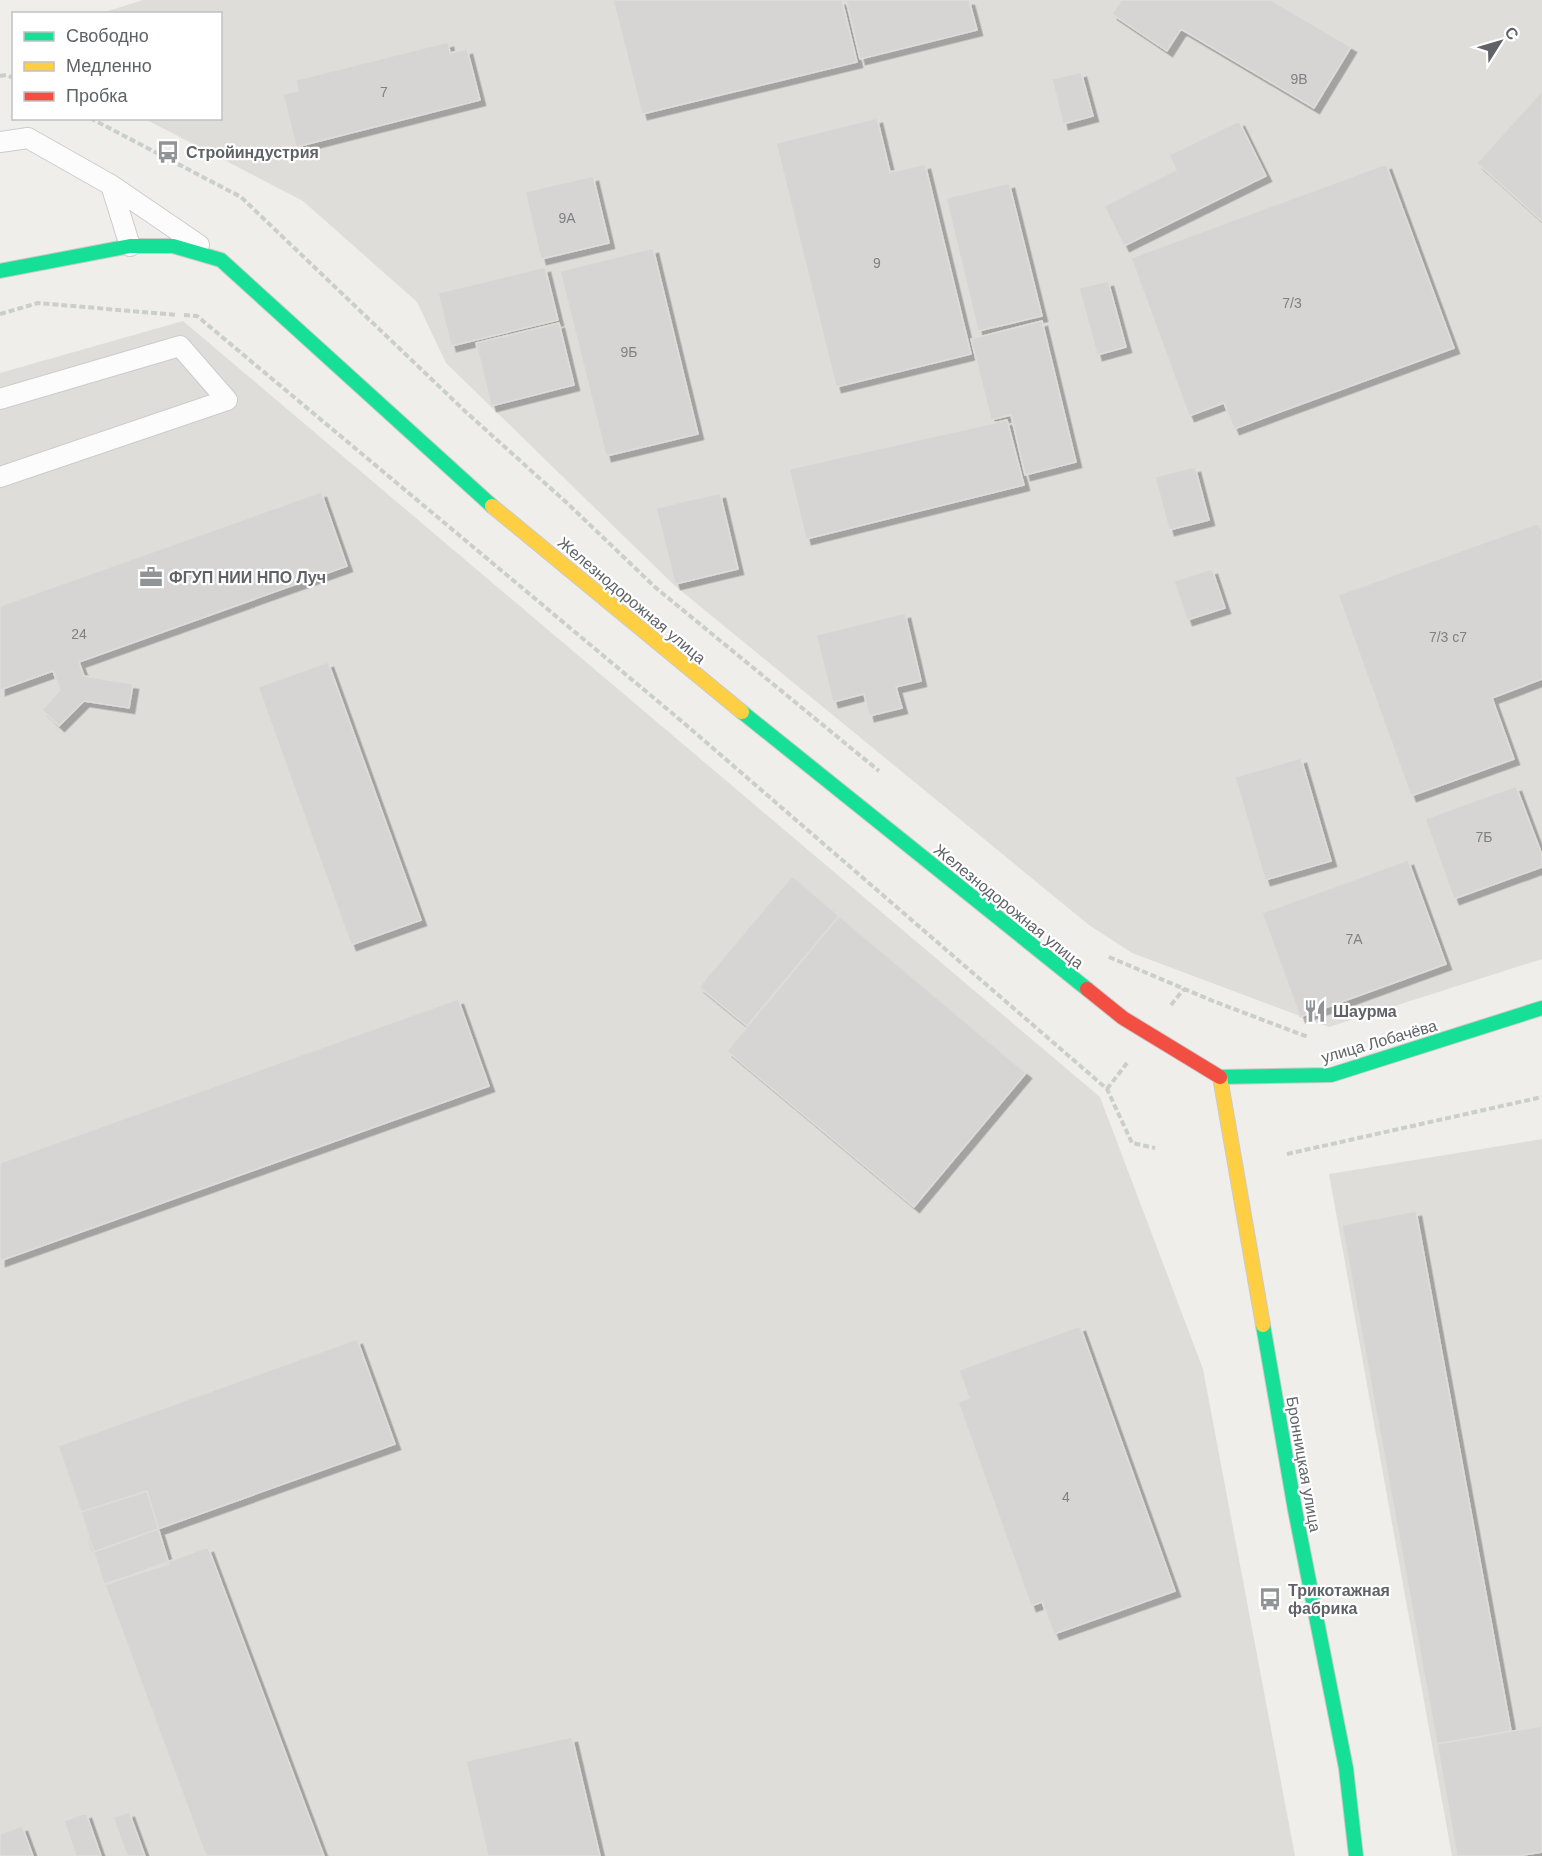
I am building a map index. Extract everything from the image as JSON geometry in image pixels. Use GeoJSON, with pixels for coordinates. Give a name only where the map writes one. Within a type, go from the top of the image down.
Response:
{"type":"FeatureCollection","features":[{"type":"Feature","properties":{"kind":"main road","name":"Железнодорожная улица"},"geometry":{"type":"LineString","coordinates":[[0,271],[130,246],[173,246],[221,260],[458,478],[667,651],[1123,1018],[1220,1077]]}},
{"type":"Feature","properties":{"kind":"main road","name":"улица Лобачёва"},"geometry":{"type":"LineString","coordinates":[[1220,1077],[1331,1075],[1542,1008]]}},
{"type":"Feature","properties":{"kind":"main road","name":"Бронницкая улица"},"geometry":{"type":"LineString","coordinates":[[1220,1077],[1295,1510],[1346,1768],[1356,1856]]}},
{"type":"Feature","properties":{"kind":"lane"},"geometry":{"type":"LineString","coordinates":[[0,142],[28,138],[111,185],[221,260]]}},
{"type":"Feature","properties":{"kind":"lane"},"geometry":{"type":"LineString","coordinates":[[111,185],[130,246]]}},
{"type":"Feature","properties":{"kind":"lane"},"geometry":{"type":"LineString","coordinates":[[0,399],[180,346],[227,400],[0,477]]}},
{"type":"Feature","properties":{"kind":"path"},"geometry":{"type":"LineString","coordinates":[[94,120],[241,197],[467,413],[566,502],[656,588],[885,775]]}},
{"type":"Feature","properties":{"kind":"path"},"geometry":{"type":"LineString","coordinates":[[0,314],[38,303],[197,316],[685,724],[1107,1089],[1132,1143],[1155,1148]]}},
{"type":"Feature","properties":{"kind":"path"},"geometry":{"type":"LineString","coordinates":[[1104,955],[1213,1001],[1313,1039]]}},
{"type":"Feature","properties":{"kind":"path"},"geometry":{"type":"LineString","coordinates":[[1287,1154],[1542,1097]]}},
{"type":"Feature","properties":{"kind":"shaded area"},"geometry":{"type":"Polygon","coordinates":[[[143,0],[1542,0],[1542,959],[1329,1027],[1132,953],[1089,925],[674,585],[446,363],[417,302],[303,201],[147,120],[222,120],[222,12],[105,12],[143,0]]]}},
{"type":"Feature","properties":{"kind":"shaded area"},"geometry":{"type":"Polygon","coordinates":[[[183,321],[1100,1097],[1203,1369],[1295,1856],[0,1856],[0,373],[183,321]]]}},
{"type":"Feature","properties":{"kind":"shaded area"},"geometry":{"type":"Polygon","coordinates":[[[1542,1139],[1542,1856],[1452,1856],[1329,1174],[1542,1139]]]}},
{"type":"Feature","properties":{"kind":"building"},"geometry":{"type":"Polygon","coordinates":[[[613,0],[842,0],[857,62],[642,114],[613,0]]]}},
{"type":"Feature","properties":{"kind":"building"},"geometry":{"type":"Polygon","coordinates":[[[846,0],[969,0],[977,30],[860,59],[846,0]]]}},
{"type":"Feature","properties":{"kind":"building"},"geometry":{"type":"Polygon","coordinates":[[[1121,0],[1271,0],[1351,47],[1314,108],[1181,29],[1167,51],[1112,14],[1121,0]]]}},
{"type":"Feature","properties":{"kind":"building"},"geometry":{"type":"Polygon","coordinates":[[[448,42],[450,53],[467,49],[480,100],[296,147],[283,94],[298,91],[296,80],[448,42]]]}},
{"type":"Feature","properties":{"kind":"building"},"geometry":{"type":"Polygon","coordinates":[[[1081,72],[1093,116],[1063,124],[1052,79],[1081,72]]]}},
{"type":"Feature","properties":{"kind":"building"},"geometry":{"type":"Polygon","coordinates":[[[1542,91],[1542,221],[1477,163],[1542,91]]]}},
{"type":"Feature","properties":{"kind":"building"},"geometry":{"type":"Polygon","coordinates":[[[877,118],[890,172],[925,164],[971,354],[836,387],[776,143],[877,118]]]}},
{"type":"Feature","properties":{"kind":"building"},"geometry":{"type":"Polygon","coordinates":[[[1239,121],[1266,176],[1124,246],[1104,206],[1176,170],[1169,155],[1239,121]]]}},
{"type":"Feature","properties":{"kind":"building"},"geometry":{"type":"Polygon","coordinates":[[[1386,164],[1454,348],[1234,429],[1224,403],[1189,416],[1131,258],[1386,164]]]}},
{"type":"Feature","properties":{"kind":"building"},"geometry":{"type":"Polygon","coordinates":[[[593,176],[609,243],[541,259],[525,192],[593,176]]]}},
{"type":"Feature","properties":{"kind":"building"},"geometry":{"type":"Polygon","coordinates":[[[1009,183],[1042,316],[978,331],[946,198],[1009,183]]]}},
{"type":"Feature","properties":{"kind":"building"},"geometry":{"type":"Polygon","coordinates":[[[653,248],[698,434],[606,456],[560,271],[653,248]]]}},
{"type":"Feature","properties":{"kind":"building"},"geometry":{"type":"Polygon","coordinates":[[[545,267],[558,320],[451,346],[438,293],[545,267]]]}},
{"type":"Feature","properties":{"kind":"building"},"geometry":{"type":"Polygon","coordinates":[[[1108,281],[1126,347],[1097,355],[1079,288],[1108,281]]]}},
{"type":"Feature","properties":{"kind":"building"},"geometry":{"type":"Polygon","coordinates":[[[1042,321],[1076,462],[1025,475],[1011,415],[991,420],[971,339],[1042,321]]]}},
{"type":"Feature","properties":{"kind":"building"},"geometry":{"type":"Polygon","coordinates":[[[559,323],[574,385],[491,406],[476,343],[559,323]]]}},
{"type":"Feature","properties":{"kind":"building"},"geometry":{"type":"Polygon","coordinates":[[[1007,420],[1024,485],[806,539],[789,469],[1007,420]]]}},
{"type":"Feature","properties":{"kind":"building"},"geometry":{"type":"Polygon","coordinates":[[[1195,467],[1209,520],[1169,530],[1155,477],[1195,467]]]}},
{"type":"Feature","properties":{"kind":"building"},"geometry":{"type":"Polygon","coordinates":[[[321,492],[347,566],[79,662],[84,676],[133,684],[129,708],[84,701],[59,726],[42,710],[60,690],[53,671],[0,690],[0,606],[321,492]]]}},
{"type":"Feature","properties":{"kind":"building"},"geometry":{"type":"Polygon","coordinates":[[[720,493],[738,569],[675,584],[656,508],[720,493]]]}},
{"type":"Feature","properties":{"kind":"building"},"geometry":{"type":"Polygon","coordinates":[[[1539,523],[1542,532],[1542,679],[1492,698],[1514,759],[1411,796],[1338,595],[1539,523]]]}},
{"type":"Feature","properties":{"kind":"building"},"geometry":{"type":"Polygon","coordinates":[[[1212,569],[1225,608],[1187,620],[1174,581],[1212,569]]]}},
{"type":"Feature","properties":{"kind":"building"},"geometry":{"type":"Polygon","coordinates":[[[905,613],[921,681],[896,687],[902,708],[869,716],[864,694],[833,702],[816,635],[905,613]]]}},
{"type":"Feature","properties":{"kind":"building"},"geometry":{"type":"Polygon","coordinates":[[[328,662],[421,920],[351,945],[258,687],[328,662]]]}},
{"type":"Feature","properties":{"kind":"building"},"geometry":{"type":"Polygon","coordinates":[[[1301,758],[1331,861],[1265,880],[1235,777],[1301,758]]]}},
{"type":"Feature","properties":{"kind":"building"},"geometry":{"type":"Polygon","coordinates":[[[1516,786],[1542,855],[1542,867],[1454,899],[1425,819],[1516,786]]]}},
{"type":"Feature","properties":{"kind":"building"},"geometry":{"type":"Polygon","coordinates":[[[1408,860],[1446,964],[1300,1017],[1262,913],[1408,860]]]}},
{"type":"Feature","properties":{"kind":"building"},"geometry":{"type":"Polygon","coordinates":[[[792,876],[839,916],[747,1026],[699,987],[792,876]]]}},
{"type":"Feature","properties":{"kind":"building"},"geometry":{"type":"Polygon","coordinates":[[[839,916],[1026,1073],[914,1207],[727,1051],[839,916]]]}},
{"type":"Feature","properties":{"kind":"building"},"geometry":{"type":"Polygon","coordinates":[[[458,999],[489,1086],[0,1261],[0,1163],[458,999]]]}},
{"type":"Feature","properties":{"kind":"building"},"geometry":{"type":"Polygon","coordinates":[[[1416,1211],[1511,1731],[1437,1744],[1342,1225],[1416,1211]]]}},
{"type":"Feature","properties":{"kind":"building"},"geometry":{"type":"Polygon","coordinates":[[[1080,1326],[1175,1591],[1054,1634],[1042,1602],[1031,1606],[958,1402],[969,1398],[959,1370],[1080,1326]]]}},
{"type":"Feature","properties":{"kind":"building"},"geometry":{"type":"Polygon","coordinates":[[[357,1339],[395,1444],[91,1553],[81,1512],[58,1446],[357,1339]]]}},
{"type":"Feature","properties":{"kind":"building"},"geometry":{"type":"Polygon","coordinates":[[[147,1491],[169,1564],[104,1584],[81,1512],[147,1491]]]}},
{"type":"Feature","properties":{"kind":"building"},"geometry":{"type":"Polygon","coordinates":[[[208,1547],[324,1856],[206,1856],[105,1585],[208,1547]]]}},
{"type":"Feature","properties":{"kind":"building"},"geometry":{"type":"Polygon","coordinates":[[[1542,1726],[1542,1852],[1518,1856],[1457,1856],[1437,1744],[1542,1726]]]}},
{"type":"Feature","properties":{"kind":"building"},"geometry":{"type":"Polygon","coordinates":[[[572,1737],[600,1856],[488,1856],[466,1761],[572,1737]]]}},
{"type":"Feature","properties":{"kind":"building"},"geometry":{"type":"Polygon","coordinates":[[[129,1812],[145,1856],[127,1856],[113,1817],[129,1812]]]}},
{"type":"Feature","properties":{"kind":"building"},"geometry":{"type":"Polygon","coordinates":[[[86,1813],[101,1856],[76,1856],[64,1821],[86,1813]]]}},
{"type":"Feature","properties":{"kind":"building"},"geometry":{"type":"Polygon","coordinates":[[[22,1826],[33,1856],[0,1856],[0,1834],[22,1826]]]}},
{"type":"Feature","properties":{"kind":"traffic: fast"},"geometry":{"type":"LineString","coordinates":[[0,271],[130,246],[173,246],[221,260],[492,506]]}},
{"type":"Feature","properties":{"kind":"traffic: fast"},"geometry":{"type":"LineString","coordinates":[[742,712],[1087,989]]}},
{"type":"Feature","properties":{"kind":"traffic: fast"},"geometry":{"type":"LineString","coordinates":[[1220,1077],[1331,1075],[1542,1008]]}},
{"type":"Feature","properties":{"kind":"traffic: fast"},"geometry":{"type":"LineString","coordinates":[[1263,1325],[1295,1510],[1346,1768],[1356,1856]]}},
{"type":"Feature","properties":{"kind":"traffic: slow"},"geometry":{"type":"LineString","coordinates":[[492,506],[742,712]]}},
{"type":"Feature","properties":{"kind":"traffic: slow"},"geometry":{"type":"LineString","coordinates":[[1220,1077],[1263,1325]]}},
{"type":"Feature","properties":{"kind":"traffic: jam"},"geometry":{"type":"LineString","coordinates":[[1087,989],[1123,1018],[1220,1077]]}},
{"type":"Feature","properties":{"kind":"place","name":"Стройиндустрия"},"geometry":{"type":"Point","coordinates":[168,152]}},
{"type":"Feature","properties":{"kind":"place","name":"ФГУП НИИ НПО Луч"},"geometry":{"type":"Point","coordinates":[151,577]}},
{"type":"Feature","properties":{"kind":"place","name":"Шаурма"},"geometry":{"type":"Point","coordinates":[1315,1011]}},
{"type":"Feature","properties":{"kind":"place","name":"Трикотажная фабрика"},"geometry":{"type":"Point","coordinates":[1270,1599]}}]}
